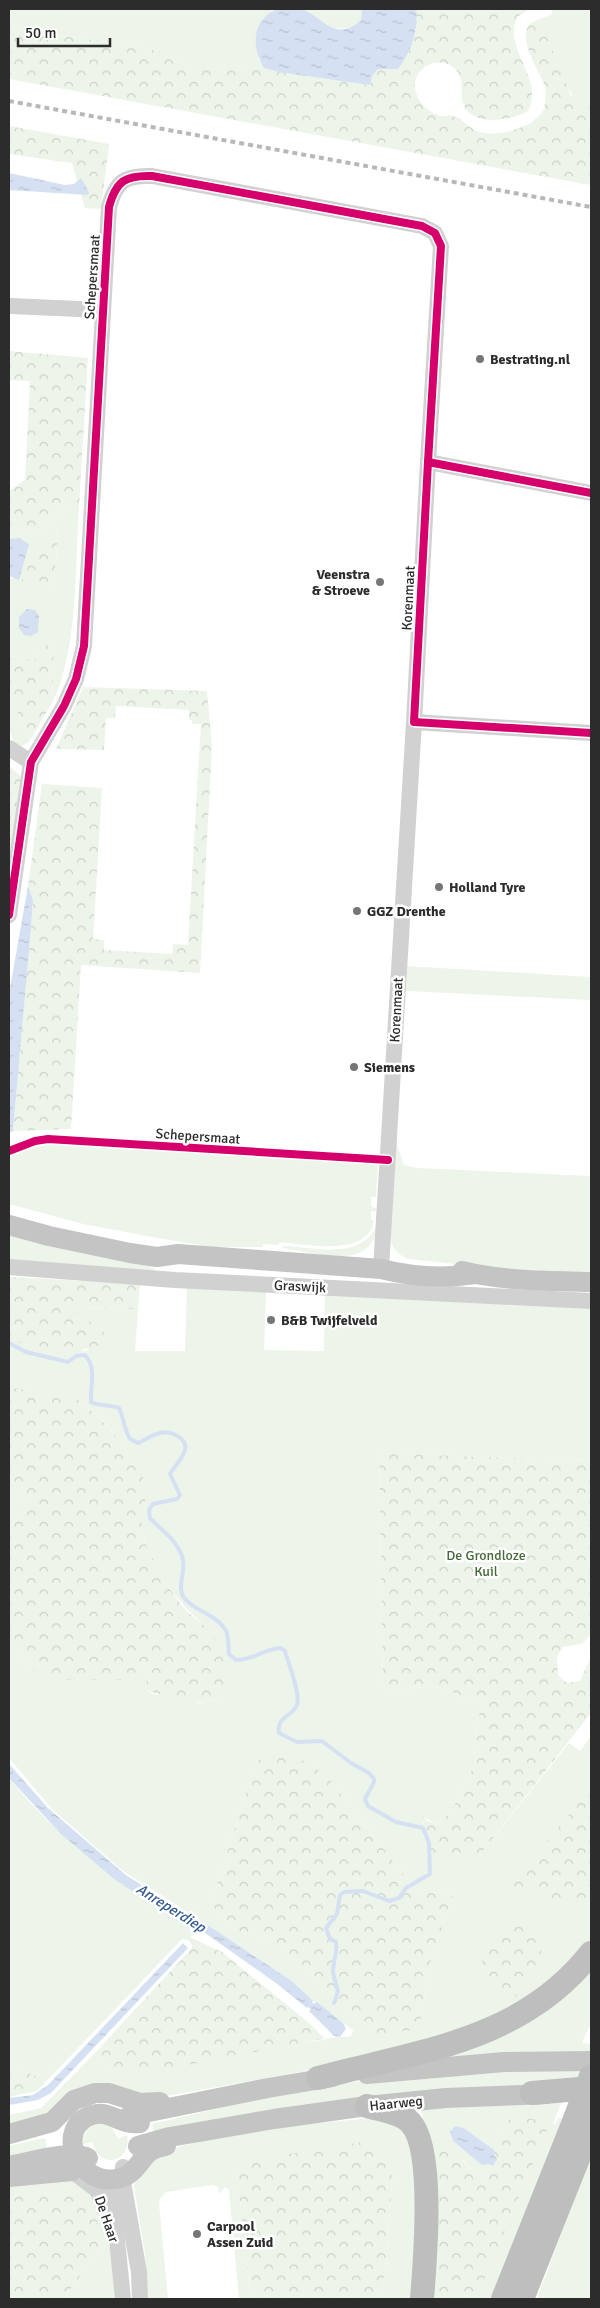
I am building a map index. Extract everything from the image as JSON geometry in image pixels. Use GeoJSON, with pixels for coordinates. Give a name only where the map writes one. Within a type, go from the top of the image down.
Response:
{"type":"FeatureCollection","features":[{"type":"Feature","properties":{"kind":"highway"},"geometry":{"type":"LineString","coordinates":[[318,2078],[446,2047],[493,2030],[544,2000],[564,1983],[591,1953]]}},
{"type":"Feature","properties":{"kind":"highway"},"geometry":{"type":"LineString","coordinates":[[530,2299],[583,2122],[591,2076]]}},
{"type":"Feature","properties":{"kind":"highway"},"geometry":{"type":"LineString","coordinates":[[532,2093],[591,2088]]}},
{"type":"Feature","properties":{"kind":"highway"},"geometry":{"type":"LineString","coordinates":[[367,2106],[404,2117],[417,2131],[421,2141],[425,2172],[426,2230],[422,2299]]}},
{"type":"Feature","properties":{"kind":"highway"},"geometry":{"type":"LineString","coordinates":[[503,2299],[583,2122]]}},
{"type":"Feature","properties":{"kind":"highway"},"geometry":{"type":"LineString","coordinates":[[522,2299],[554,2222]]}},
{"type":"Feature","properties":{"kind":"main road","name":"Graswijk"},"geometry":{"type":"LineString","coordinates":[[9,1216],[79,1233],[158,1246],[178,1254]]}},
{"type":"Feature","properties":{"kind":"main road","name":"Graswijk"},"geometry":{"type":"LineString","coordinates":[[9,1225],[49,1236],[158,1257],[178,1254],[381,1268],[408,1276],[448,1278],[475,1274],[591,1282]]}},
{"type":"Feature","properties":{"kind":"main road"},"geometry":{"type":"LineString","coordinates":[[72,2162],[74,2136],[77,2127],[86,2117],[97,2114],[108,2115],[122,2122],[130,2114],[179,2114],[208,2100],[318,2078],[504,2062],[591,2061]]}},
{"type":"Feature","properties":{"kind":"main road"},"geometry":{"type":"LineString","coordinates":[[95,2093],[109,2093],[130,2114],[137,2131],[138,2146],[122,2174],[93,2176],[72,2162],[63,2137],[63,2120],[74,2100],[95,2093]]}},
{"type":"Feature","properties":{"kind":"main road","name":"Haarweg"},"geometry":{"type":"LineString","coordinates":[[138,2146],[170,2137],[274,2119],[367,2106],[446,2098],[532,2093],[591,2095]]}},
{"type":"Feature","properties":{"kind":"main road"},"geometry":{"type":"LineString","coordinates":[[9,2134],[63,2120]]}},
{"type":"Feature","properties":{"kind":"main road"},"geometry":{"type":"LineString","coordinates":[[9,2141],[63,2120]]}},
{"type":"Feature","properties":{"kind":"main road","name":"Haarweg"},"geometry":{"type":"LineString","coordinates":[[122,2174],[153,2150],[203,2132]]}},
{"type":"Feature","properties":{"kind":"main road"},"geometry":{"type":"LineString","coordinates":[[9,2166],[72,2162]]}},
{"type":"Feature","properties":{"kind":"main road"},"geometry":{"type":"LineString","coordinates":[[9,2172],[72,2162]]}},
{"type":"Feature","properties":{"kind":"main road"},"geometry":{"type":"LineString","coordinates":[[9,2177],[72,2162]]}},
{"type":"Feature","properties":{"kind":"street","name":"Schepersmaat"},"geometry":{"type":"LineString","coordinates":[[9,916],[31,762],[64,706],[76,679],[84,646],[109,207],[113,191],[125,178],[152,176],[422,226],[435,233],[441,246],[428,462]]}},
{"type":"Feature","properties":{"kind":"street","name":"Schepersmaat"},"geometry":{"type":"LineString","coordinates":[[10,306],[102,310]]}},
{"type":"Feature","properties":{"kind":"street"},"geometry":{"type":"LineString","coordinates":[[428,462],[591,493]]}},
{"type":"Feature","properties":{"kind":"street","name":"Korenmaat"},"geometry":{"type":"LineString","coordinates":[[381,1268],[428,462]]}},
{"type":"Feature","properties":{"kind":"street"},"geometry":{"type":"LineString","coordinates":[[414,722],[591,733]]}},
{"type":"Feature","properties":{"kind":"street"},"geometry":{"type":"LineString","coordinates":[[9,748],[31,762]]}},
{"type":"Feature","properties":{"kind":"street","name":"Graswijk"},"geometry":{"type":"LineString","coordinates":[[9,1267],[175,1280],[591,1301]]}},
{"type":"Feature","properties":{"kind":"street","name":"De Haar"},"geometry":{"type":"LineString","coordinates":[[72,2162],[102,2198],[118,2249]]}},
{"type":"Feature","properties":{"kind":"street","name":"De Haar"},"geometry":{"type":"LineString","coordinates":[[122,2174],[135,2246],[140,2299]]}},
{"type":"Feature","properties":{"kind":"street","name":"De Haar"},"geometry":{"type":"LineString","coordinates":[[122,2174],[114,2210],[122,2273],[123,2299]]}},
{"type":"Feature","properties":{"kind":"green space"},"geometry":{"type":"Polygon","coordinates":[[[9,9],[278,9],[263,18],[258,59],[264,68],[236,66],[216,69],[206,67],[193,70],[165,53],[132,45],[9,29],[9,9]]]}},
{"type":"Feature","properties":{"kind":"green space"},"geometry":{"type":"Polygon","coordinates":[[[301,9],[362,9],[361,20],[353,26],[338,29],[323,24],[301,9]]]}},
{"type":"Feature","properties":{"kind":"green space"},"geometry":{"type":"Polygon","coordinates":[[[416,9],[530,9],[517,17],[514,29],[518,52],[531,87],[532,99],[528,111],[521,115],[502,119],[483,119],[468,111],[463,104],[462,85],[459,74],[454,68],[447,64],[433,63],[421,70],[417,76],[415,90],[419,100],[427,109],[437,115],[456,117],[476,131],[491,134],[525,126],[533,122],[544,110],[545,86],[532,59],[526,39],[526,30],[531,23],[540,19],[570,94],[591,108],[591,185],[9,79],[9,29],[132,45],[165,53],[193,70],[200,61],[206,67],[216,69],[236,66],[264,68],[370,85],[372,76],[378,69],[398,69],[416,32],[416,9]]]}},
{"type":"Feature","properties":{"kind":"green space"},"geometry":{"type":"Polygon","coordinates":[[[551,9],[591,9],[591,108],[581,103],[572,94],[558,70],[540,19],[552,14],[551,9]]]}},
{"type":"Feature","properties":{"kind":"green space"},"geometry":{"type":"Polygon","coordinates":[[[9,126],[109,144],[101,209],[85,208],[72,163],[9,154],[9,126]]]}},
{"type":"Feature","properties":{"kind":"green space"},"geometry":{"type":"Polygon","coordinates":[[[9,351],[88,358],[79,507],[65,510],[54,516],[37,536],[9,525],[9,491],[25,480],[30,381],[9,380],[9,351]]]}},
{"type":"Feature","properties":{"kind":"green space"},"geometry":{"type":"Polygon","coordinates":[[[79,507],[74,608],[67,660],[52,703],[54,643],[47,644],[34,660],[9,656],[9,576],[13,579],[9,525],[37,536],[55,516],[72,508],[79,507]],[[58,526],[21,585],[52,592],[58,526]]]}},
{"type":"Feature","properties":{"kind":"green space"},"geometry":{"type":"Polygon","coordinates":[[[58,525],[52,592],[20,586],[32,552],[58,525]]]}},
{"type":"Feature","properties":{"kind":"green space"},"geometry":{"type":"Polygon","coordinates":[[[54,643],[52,703],[29,742],[9,689],[9,656],[34,660],[47,644],[54,643]]]}},
{"type":"Feature","properties":{"kind":"green space"},"geometry":{"type":"Polygon","coordinates":[[[83,687],[207,691],[212,747],[200,973],[81,965],[71,1129],[13,1131],[33,900],[28,886],[42,784],[102,788],[93,939],[104,940],[104,950],[172,954],[173,944],[188,945],[201,724],[192,724],[192,720],[189,720],[189,710],[116,706],[115,718],[106,718],[104,750],[56,749],[83,687]]]}},
{"type":"Feature","properties":{"kind":"green space"},"geometry":{"type":"Polygon","coordinates":[[[9,689],[29,742],[22,746],[14,743],[9,728],[9,689]]]}},
{"type":"Feature","properties":{"kind":"green space"},"geometry":{"type":"Polygon","coordinates":[[[9,766],[22,777],[9,857],[9,766]]]}},
{"type":"Feature","properties":{"kind":"green space"},"geometry":{"type":"Polygon","coordinates":[[[407,966],[591,977],[591,1000],[406,991],[407,966]]]}},
{"type":"Feature","properties":{"kind":"green space"},"geometry":{"type":"Polygon","coordinates":[[[396,1142],[404,1165],[417,1168],[591,1176],[591,1274],[495,1268],[408,1259],[398,1253],[390,1238],[396,1142]]]}},
{"type":"Feature","properties":{"kind":"green space"},"geometry":{"type":"Polygon","coordinates":[[[50,1145],[378,1163],[376,1197],[371,1197],[371,1207],[376,1208],[376,1211],[371,1211],[371,1220],[374,1220],[370,1232],[361,1240],[349,1244],[319,1246],[279,1242],[278,1245],[263,1244],[263,1247],[211,1247],[83,1224],[9,1204],[9,1158],[27,1148],[50,1145]]]}},
{"type":"Feature","properties":{"kind":"green space"},"geometry":{"type":"Polygon","coordinates":[[[375,1229],[376,1233],[370,1245],[361,1252],[350,1256],[323,1255],[283,1248],[283,1246],[334,1250],[346,1248],[357,1245],[367,1239],[375,1229]]]}},
{"type":"Feature","properties":{"kind":"green space"},"geometry":{"type":"Polygon","coordinates":[[[9,1230],[140,1258],[158,1273],[9,1259],[9,1230]]]}},
{"type":"Feature","properties":{"kind":"green space"},"geometry":{"type":"Polygon","coordinates":[[[9,1277],[140,1284],[138,1309],[72,1308],[110,1337],[109,1342],[84,1350],[66,1352],[35,1348],[9,1338],[9,1277]]]}},
{"type":"Feature","properties":{"kind":"green space"},"geometry":{"type":"Polygon","coordinates":[[[187,1287],[266,1291],[264,1350],[324,1351],[325,1293],[591,1306],[591,1461],[379,1453],[383,1691],[426,1687],[442,1688],[471,1700],[486,1698],[476,1722],[474,1765],[458,1800],[447,1815],[436,1823],[422,1817],[431,1852],[478,1857],[569,1743],[580,1751],[591,1736],[591,1942],[530,2002],[384,2057],[150,2099],[126,2095],[54,2115],[9,2131],[9,2115],[41,2108],[94,2054],[109,2068],[348,2037],[351,2036],[353,2030],[202,1921],[123,1871],[53,1810],[9,1758],[9,1642],[37,1673],[131,1680],[140,1666],[145,1666],[149,1670],[145,1689],[152,1694],[172,1696],[200,1703],[212,1701],[219,1696],[212,1633],[189,1611],[169,1587],[152,1560],[146,1545],[142,1530],[145,1501],[143,1480],[129,1453],[107,1425],[84,1404],[60,1394],[9,1387],[9,1338],[56,1352],[85,1351],[89,1349],[70,1308],[138,1309],[135,1351],[185,1351],[187,1287]],[[311,1764],[254,1766],[213,1898],[216,1910],[225,1921],[240,1932],[275,1941],[328,1988],[340,2002],[378,2034],[420,2025],[431,1960],[453,1896],[414,1888],[330,1780],[311,1764]]]}},
{"type":"Feature","properties":{"kind":"green space"},"geometry":{"type":"Polygon","coordinates":[[[9,1387],[65,1395],[81,1402],[111,1430],[136,1462],[141,1471],[145,1490],[142,1527],[147,1548],[163,1578],[183,1607],[211,1632],[220,1650],[225,1672],[225,1683],[222,1692],[216,1699],[206,1702],[194,1702],[149,1691],[145,1689],[149,1670],[145,1666],[140,1666],[131,1680],[49,1680],[37,1673],[9,1642],[9,1527],[29,1510],[26,1502],[9,1478],[9,1387]]]}},
{"type":"Feature","properties":{"kind":"green space","name":"De Grondloze Kuil"},"geometry":{"type":"Polygon","coordinates":[[[379,1453],[591,1461],[591,1634],[582,1644],[562,1647],[557,1657],[558,1675],[567,1683],[580,1681],[591,1657],[591,1713],[478,1857],[454,1859],[431,1852],[422,1816],[427,1821],[436,1823],[447,1815],[458,1800],[474,1765],[476,1722],[486,1698],[471,1700],[442,1688],[426,1687],[383,1691],[379,1453]]]}},
{"type":"Feature","properties":{"kind":"green space"},"geometry":{"type":"Polygon","coordinates":[[[9,1478],[26,1502],[29,1510],[9,1527],[9,1478]]]}},
{"type":"Feature","properties":{"kind":"green space"},"geometry":{"type":"Polygon","coordinates":[[[267,1754],[297,1758],[311,1764],[330,1780],[414,1888],[453,1896],[431,1960],[420,2025],[413,2030],[378,2034],[340,2002],[328,1988],[275,1941],[240,1932],[225,1921],[215,1910],[213,1898],[254,1766],[261,1757],[267,1754]]]}},
{"type":"Feature","properties":{"kind":"green space"},"geometry":{"type":"Polygon","coordinates":[[[9,1778],[49,1823],[93,1861],[189,1929],[193,1934],[188,1940],[182,1939],[37,2091],[37,2077],[9,2065],[9,1778]]]}},
{"type":"Feature","properties":{"kind":"green space"},"geometry":{"type":"Polygon","coordinates":[[[591,1789],[591,1888],[588,1898],[579,1901],[559,1901],[548,1899],[510,1884],[591,1789]]]}},
{"type":"Feature","properties":{"kind":"green space"},"geometry":{"type":"Polygon","coordinates":[[[504,1919],[539,1932],[542,1958],[534,1975],[516,1997],[477,1972],[504,1919]]]}},
{"type":"Feature","properties":{"kind":"green space"},"geometry":{"type":"Polygon","coordinates":[[[190,1937],[222,1952],[309,2023],[324,2038],[328,2038],[146,2073],[109,2068],[94,2054],[192,1948],[188,1940],[190,1937]]]}},
{"type":"Feature","properties":{"kind":"green space"},"geometry":{"type":"Polygon","coordinates":[[[591,1959],[591,2023],[582,2043],[591,2044],[591,2054],[431,2060],[591,1959]]]}},
{"type":"Feature","properties":{"kind":"green space"},"geometry":{"type":"Polygon","coordinates":[[[9,2065],[37,2077],[37,2091],[9,2097],[9,2065]]]}},
{"type":"Feature","properties":{"kind":"green space"},"geometry":{"type":"Polygon","coordinates":[[[591,2068],[591,2082],[155,2136],[152,2124],[279,2095],[344,2083],[455,2073],[591,2068]]]}},
{"type":"Feature","properties":{"kind":"green space"},"geometry":{"type":"Polygon","coordinates":[[[562,2101],[553,2124],[556,2124],[558,2118],[570,2118],[498,2299],[476,2299],[503,2126],[494,2150],[464,2128],[455,2126],[450,2132],[453,2141],[473,2156],[493,2166],[488,2175],[483,2177],[477,2175],[463,2160],[438,2206],[437,2275],[434,2299],[425,2128],[421,2110],[562,2101]]]}},
{"type":"Feature","properties":{"kind":"green space"},"geometry":{"type":"Polygon","coordinates":[[[514,2115],[550,2123],[476,2299],[434,2299],[437,2275],[439,2153],[442,2150],[449,2151],[460,2158],[472,2171],[483,2177],[488,2175],[495,2162],[494,2150],[503,2126],[514,2115]]]}},
{"type":"Feature","properties":{"kind":"green space"},"geometry":{"type":"Polygon","coordinates":[[[382,2118],[403,2129],[415,2157],[415,2262],[412,2299],[381,2299],[386,2267],[393,2168],[237,2172],[251,2299],[239,2299],[229,2190],[225,2187],[219,2194],[218,2187],[212,2185],[166,2192],[160,2199],[159,2204],[168,2299],[148,2299],[145,2254],[134,2186],[157,2153],[207,2139],[261,2129],[382,2118]]]}},
{"type":"Feature","properties":{"kind":"green space"},"geometry":{"type":"Polygon","coordinates":[[[101,2123],[112,2128],[118,2139],[127,2135],[125,2152],[114,2160],[102,2157],[96,2151],[92,2142],[83,2144],[86,2132],[93,2126],[101,2123]]]}},
{"type":"Feature","properties":{"kind":"green space"},"geometry":{"type":"Polygon","coordinates":[[[45,2138],[48,2155],[9,2161],[9,2146],[45,2138]]]}},
{"type":"Feature","properties":{"kind":"green space"},"geometry":{"type":"Polygon","coordinates":[[[369,2141],[389,2154],[393,2168],[386,2267],[381,2299],[251,2299],[237,2172],[241,2162],[369,2141]]]}},
{"type":"Feature","properties":{"kind":"green space"},"geometry":{"type":"Polygon","coordinates":[[[591,2155],[591,2299],[537,2299],[542,2285],[591,2155]]]}},
{"type":"Feature","properties":{"kind":"green space"},"geometry":{"type":"Polygon","coordinates":[[[65,2175],[91,2191],[102,2214],[109,2243],[115,2299],[63,2299],[101,2248],[95,2214],[88,2199],[75,2191],[9,2197],[9,2183],[65,2175]]]}},
{"type":"Feature","properties":{"kind":"green space"},"geometry":{"type":"Polygon","coordinates":[[[75,2191],[83,2194],[93,2206],[98,2222],[101,2248],[63,2299],[9,2299],[9,2197],[75,2191]]]}},
{"type":"Feature","properties":{"kind":"water"},"geometry":{"type":"Polygon","coordinates":[[[278,9],[302,9],[337,29],[352,27],[361,20],[362,9],[416,9],[417,17],[413,40],[407,55],[398,69],[378,69],[372,76],[370,85],[279,72],[264,68],[258,57],[257,29],[265,17],[278,9]]]}},
{"type":"Feature","properties":{"kind":"water"},"geometry":{"type":"Polygon","coordinates":[[[9,173],[65,185],[74,184],[81,178],[89,192],[88,195],[9,190],[9,173]]]}},
{"type":"Feature","properties":{"kind":"water"},"geometry":{"type":"Polygon","coordinates":[[[19,538],[29,544],[19,580],[9,576],[9,539],[19,538]]]}},
{"type":"Feature","properties":{"kind":"water"},"geometry":{"type":"Polygon","coordinates":[[[27,609],[35,610],[39,616],[38,632],[31,636],[24,635],[19,628],[19,617],[27,609]]]}},
{"type":"Feature","properties":{"kind":"water"},"geometry":{"type":"Polygon","coordinates":[[[28,886],[33,900],[31,928],[13,1131],[9,1133],[9,994],[28,886]]]}},
{"type":"Feature","properties":{"kind":"water","name":"Anreperdiep"},"geometry":{"type":"Polygon","coordinates":[[[9,1764],[48,1808],[127,1876],[200,1920],[293,1982],[314,2004],[317,2002],[343,2023],[346,2029],[340,2037],[334,2036],[309,2011],[311,2009],[307,2008],[276,1983],[205,1933],[197,1934],[114,1879],[61,1834],[9,1778],[9,1764]]]}},
{"type":"Feature","properties":{"kind":"water"},"geometry":{"type":"Polygon","coordinates":[[[183,1943],[188,1948],[51,2093],[38,2100],[9,2105],[9,2098],[33,2095],[48,2085],[183,1943]]]}},
{"type":"Feature","properties":{"kind":"water"},"geometry":{"type":"Polygon","coordinates":[[[455,2126],[464,2128],[494,2150],[497,2159],[493,2166],[489,2164],[482,2165],[453,2141],[450,2132],[455,2126]]]}},
{"type":"Feature","properties":{"kind":"waterway"},"geometry":{"type":"LineString","coordinates":[[9,1343],[26,1352],[68,1362],[76,1356],[85,1355],[89,1360],[92,1371],[91,1402],[119,1408],[130,1439],[138,1443],[164,1432],[173,1434],[184,1442],[184,1453],[170,1474],[180,1495],[177,1499],[153,1504],[149,1510],[150,1518],[172,1540],[182,1556],[181,1590],[186,1600],[223,1626],[228,1636],[229,1654],[236,1660],[248,1659],[269,1650],[281,1648],[285,1651],[296,1686],[298,1700],[295,1709],[282,1720],[279,1733],[297,1742],[322,1741],[351,1763],[369,1773],[374,1779],[365,1799],[368,1806],[396,1822],[423,1828],[429,1843],[430,1874],[406,1888],[399,1898],[389,1901],[363,1891],[344,1892],[340,1895],[337,1914],[326,1928],[330,1939],[336,1942],[333,1971],[337,1993],[334,2003]]}},
{"type":"Feature","properties":{"kind":"railway"},"geometry":{"type":"LineString","coordinates":[[9,101],[591,207]]}},
{"type":"Feature","properties":{"kind":"cycle path"},"geometry":{"type":"LineString","coordinates":[[9,915],[31,762],[64,706],[76,679],[84,646],[109,207],[115,191],[123,181],[135,177],[152,176],[422,226],[435,233],[441,246],[428,462]]}},
{"type":"Feature","properties":{"kind":"cycle path"},"geometry":{"type":"LineString","coordinates":[[591,493],[428,462],[414,722],[591,733]]}},
{"type":"Feature","properties":{"kind":"cycle path"},"geometry":{"type":"LineString","coordinates":[[9,1151],[35,1141],[48,1139],[388,1160]]}},
{"type":"Feature","properties":{"kind":"place","name":"Bestrating.nl"},"geometry":{"type":"Point","coordinates":[480,359]}},
{"type":"Feature","properties":{"kind":"place","name":"Veenstra & Stroeve"},"geometry":{"type":"Point","coordinates":[380,582]}},
{"type":"Feature","properties":{"kind":"place","name":"Holland Tyre"},"geometry":{"type":"Point","coordinates":[439,887]}},
{"type":"Feature","properties":{"kind":"place","name":"GGZ Drenthe"},"geometry":{"type":"Point","coordinates":[357,911]}},
{"type":"Feature","properties":{"kind":"place","name":"Siemens"},"geometry":{"type":"Point","coordinates":[354,1067]}},
{"type":"Feature","properties":{"kind":"place","name":"B&B Twijfelveld"},"geometry":{"type":"Point","coordinates":[271,1320]}},
{"type":"Feature","properties":{"kind":"place","name":"Carpool Assen Zuid"},"geometry":{"type":"Point","coordinates":[197,2234]}}]}
